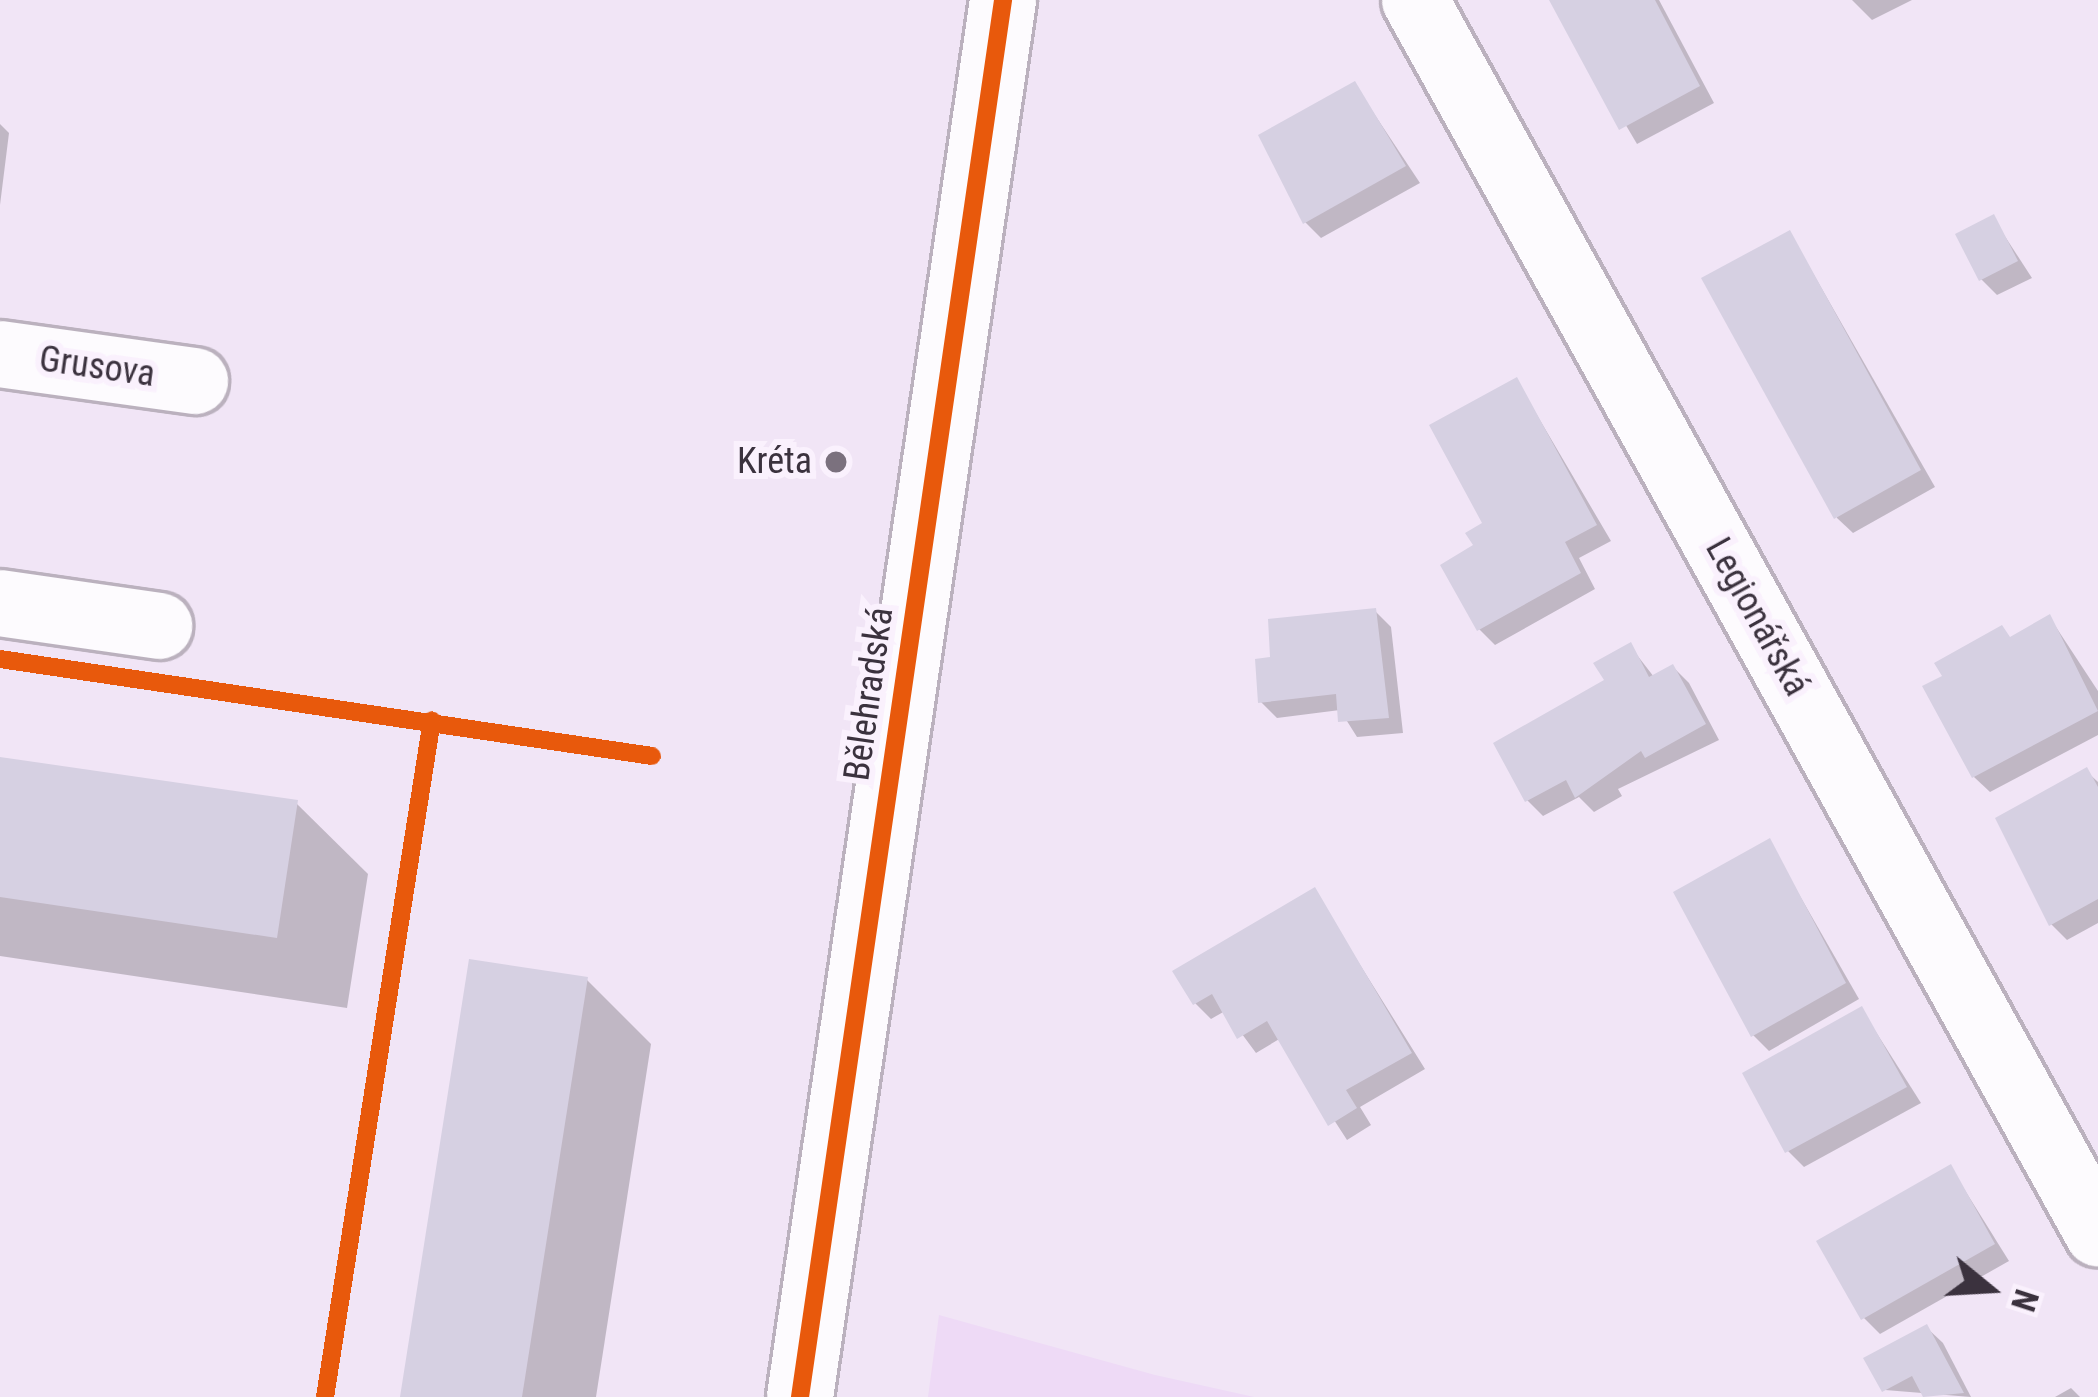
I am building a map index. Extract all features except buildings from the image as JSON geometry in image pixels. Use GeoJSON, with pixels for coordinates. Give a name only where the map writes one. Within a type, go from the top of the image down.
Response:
{"type":"FeatureCollection","features":[{"type":"Feature","properties":{"kind":"street","name":"Bělehradská"},"geometry":{"type":"LineString","coordinates":[[800,1397],[1003,0]]}},
{"type":"Feature","properties":{"kind":"street","name":"Legionářská"},"geometry":{"type":"LineString","coordinates":[[1415,0],[2098,1233]]}},
{"type":"Feature","properties":{"kind":"street","name":"Grusova"},"geometry":{"type":"LineString","coordinates":[[0,354],[194,381]]}},
{"type":"Feature","properties":{"kind":"street"},"geometry":{"type":"LineString","coordinates":[[0,603],[159,626]]}},
{"type":"Feature","properties":{"kind":"shaded area"},"geometry":{"type":"Polygon","coordinates":[[[939,1315],[1155,1375],[1254,1397],[928,1397],[939,1315]]]}},
{"type":"Feature","properties":{"kind":"cycle path"},"geometry":{"type":"LineString","coordinates":[[800,1397],[1003,0]]}},
{"type":"Feature","properties":{"kind":"cycle path"},"geometry":{"type":"LineString","coordinates":[[0,659],[652,756]]}},
{"type":"Feature","properties":{"kind":"cycle path"},"geometry":{"type":"LineString","coordinates":[[325,1397],[432,720]]}},
{"type":"Feature","properties":{"kind":"place","name":"Kréta"},"geometry":{"type":"Point","coordinates":[836,462]}}]}
